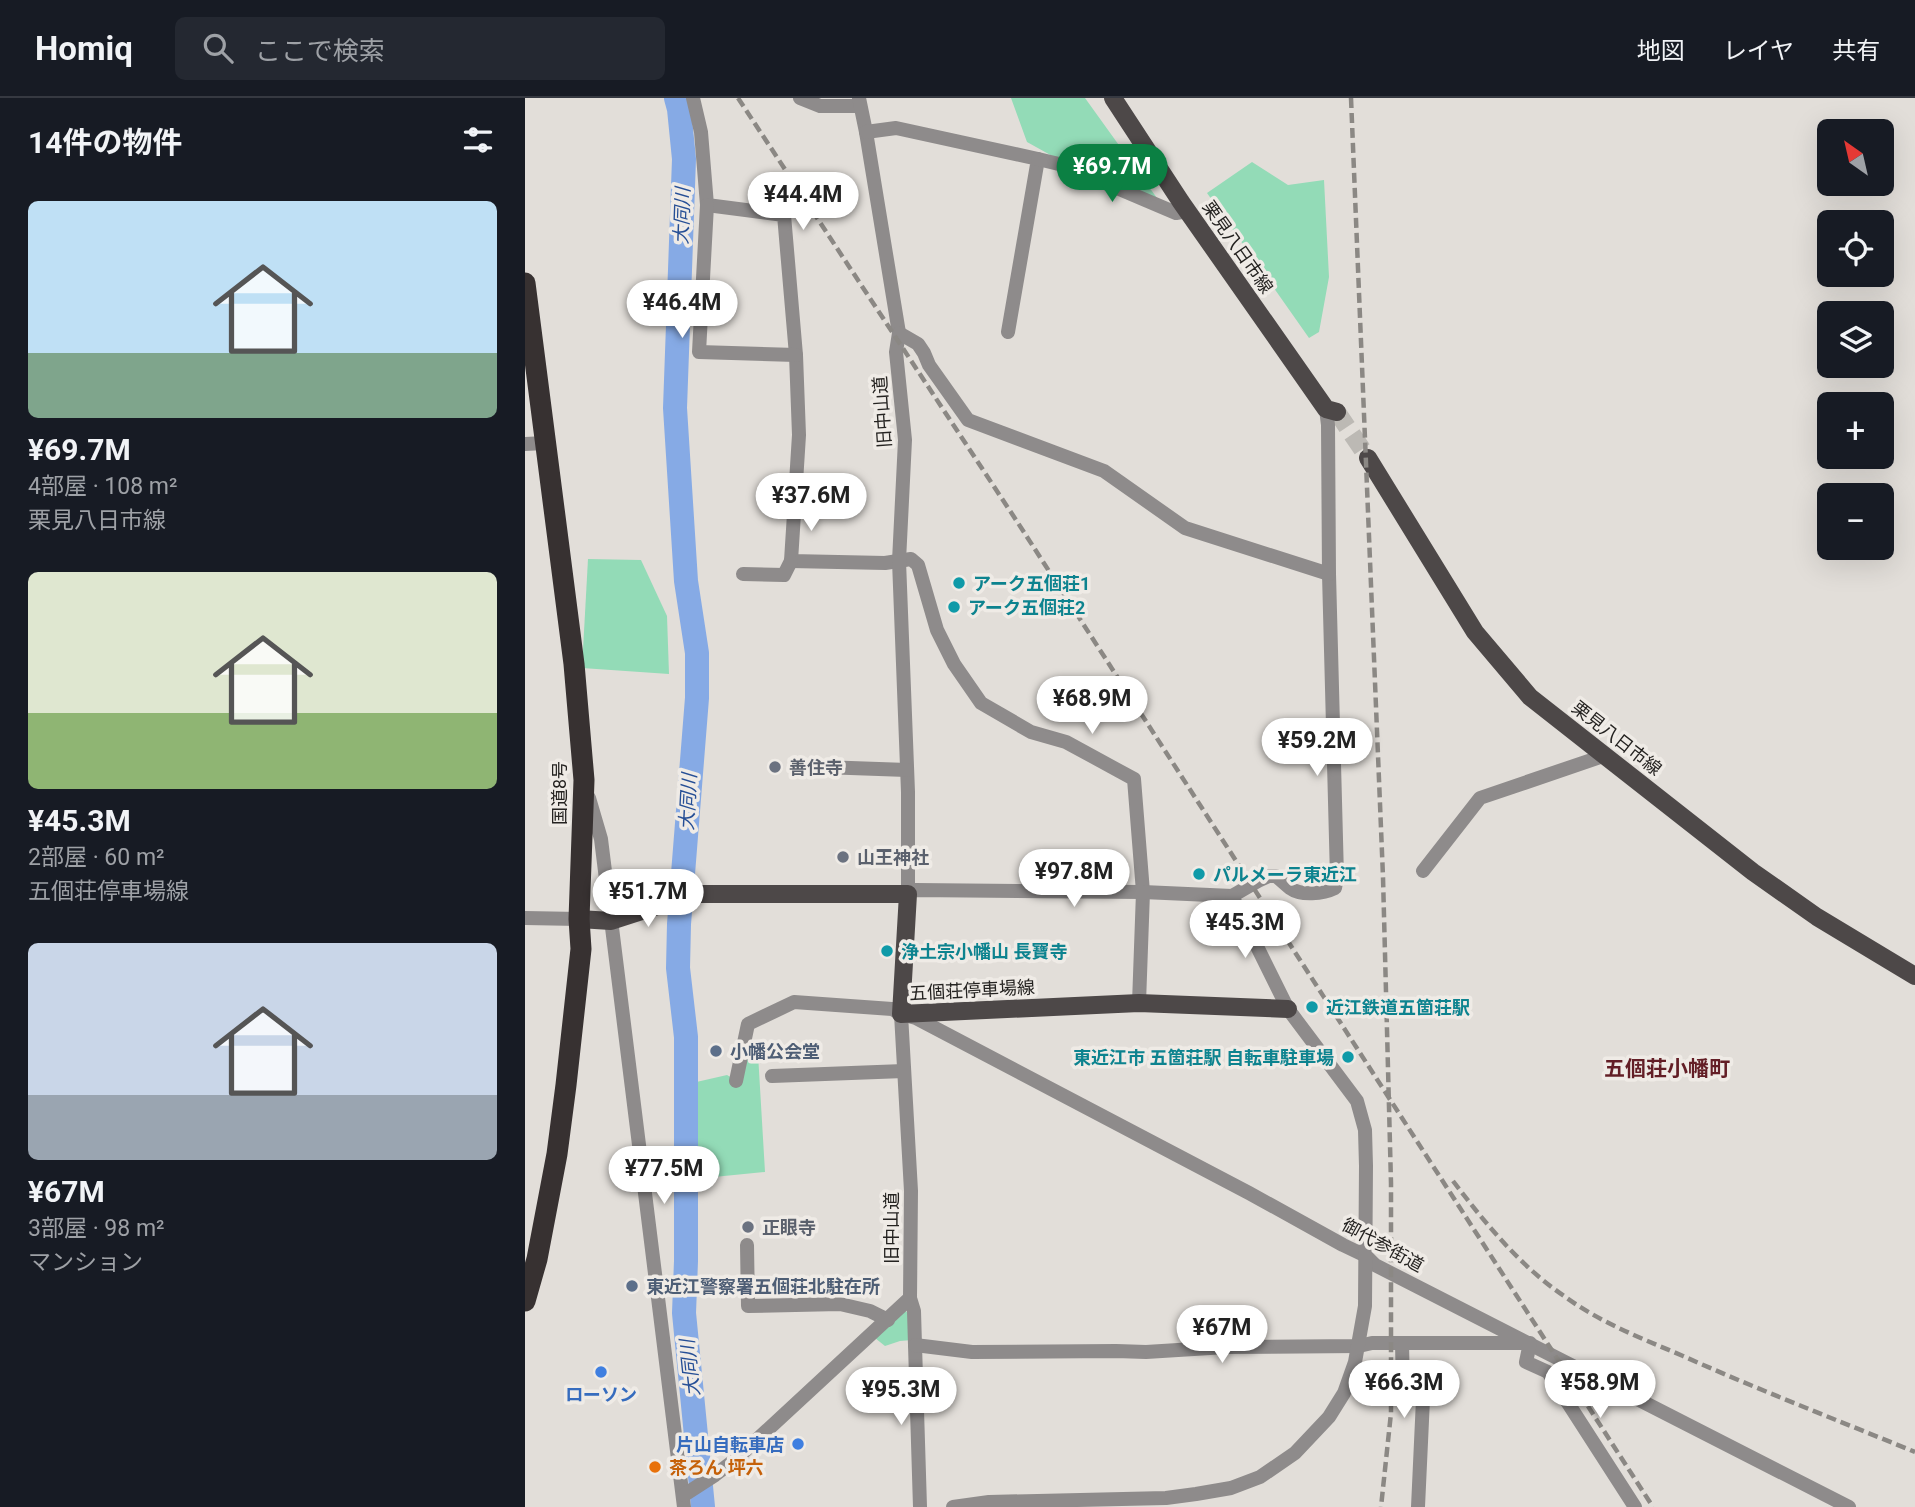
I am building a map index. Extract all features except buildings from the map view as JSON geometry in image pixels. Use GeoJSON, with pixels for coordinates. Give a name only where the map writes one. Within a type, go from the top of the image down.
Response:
{"type":"FeatureCollection","features":[{"type":"Feature","properties":{"kind":"highway","name":"国道8号"},"geometry":{"type":"LineString","coordinates":[[525,283],[535,444],[574,664],[584,780],[579,919],[581,949],[559,1140],[537,1259],[525,1301]]}},
{"type":"Feature","properties":{"kind":"main road","name":"栗見八日市線"},"geometry":{"type":"LineString","coordinates":[[1114,98],[1187,211],[1331,410]]}},
{"type":"Feature","properties":{"kind":"main road","name":"栗見八日市線"},"geometry":{"type":"LineString","coordinates":[[1368,458],[1475,632],[1530,697],[1753,872],[1817,917],[1915,976]]}},
{"type":"Feature","properties":{"kind":"main road"},"geometry":{"type":"LineString","coordinates":[[579,919],[611,921],[701,894],[908,894]]}},
{"type":"Feature","properties":{"kind":"main road","name":"五個荘停車場線"},"geometry":{"type":"LineString","coordinates":[[908,894],[901,1014],[1139,1003],[1288,1009]]}},
{"type":"Feature","properties":{"kind":"street"},"geometry":{"type":"LineString","coordinates":[[693,98],[701,132],[707,205],[699,352],[796,355]]}},
{"type":"Feature","properties":{"kind":"street"},"geometry":{"type":"LineString","coordinates":[[800,98],[820,106],[859,102]]}},
{"type":"Feature","properties":{"kind":"street","name":"旧中山道"},"geometry":{"type":"LineString","coordinates":[[859,102],[898,333],[896,352],[905,440],[899,561],[909,837],[908,894]]}},
{"type":"Feature","properties":{"kind":"street"},"geometry":{"type":"LineString","coordinates":[[866,131],[896,128],[1063,164],[1176,213],[1187,211]]}},
{"type":"Feature","properties":{"kind":"street"},"geometry":{"type":"LineString","coordinates":[[1008,332],[1038,159]]}},
{"type":"Feature","properties":{"kind":"street"},"geometry":{"type":"LineString","coordinates":[[707,205],[784,215],[796,355],[799,435],[791,561],[783,575],[743,574]]}},
{"type":"Feature","properties":{"kind":"street"},"geometry":{"type":"LineString","coordinates":[[898,333],[918,344],[929,365],[968,420],[1104,471],[1185,528],[1329,574]]}},
{"type":"Feature","properties":{"kind":"street"},"geometry":{"type":"LineString","coordinates":[[908,894],[915,890],[1143,892],[1232,896],[1269,876],[1276,876],[1291,889],[1303,893],[1327,892],[1335,888],[1337,877],[1329,574],[1328,425],[1331,410]]}},
{"type":"Feature","properties":{"kind":"street"},"geometry":{"type":"LineString","coordinates":[[791,561],[885,563],[911,559],[918,565],[937,630],[954,664],[981,703],[1031,732],[1066,742],[1134,779],[1143,892],[1139,1003]]}},
{"type":"Feature","properties":{"kind":"street"},"geometry":{"type":"LineString","coordinates":[[1423,871],[1480,798],[1606,755]]}},
{"type":"Feature","properties":{"kind":"street"},"geometry":{"type":"LineString","coordinates":[[794,766],[907,770]]}},
{"type":"Feature","properties":{"kind":"street"},"geometry":{"type":"LineString","coordinates":[[584,780],[601,839],[686,1498]]}},
{"type":"Feature","properties":{"kind":"street"},"geometry":{"type":"LineString","coordinates":[[953,1507],[989,1502],[1166,1498],[1231,1488],[1260,1477],[1295,1453],[1329,1417],[1344,1393],[1359,1346],[1365,1306],[1365,1129],[1357,1101],[1288,1009],[1232,896]]}},
{"type":"Feature","properties":{"kind":"street"},"geometry":{"type":"LineString","coordinates":[[525,918],[579,919]]}},
{"type":"Feature","properties":{"kind":"street","name":"御代参街道"},"geometry":{"type":"LineString","coordinates":[[736,1081],[748,1024],[794,1002],[892,1009],[916,1018],[1249,1193],[1366,1256],[1375,1265],[1849,1507]]}},
{"type":"Feature","properties":{"kind":"street","name":"旧中山道"},"geometry":{"type":"LineString","coordinates":[[901,1014],[911,1191],[910,1298],[914,1311],[919,1507]]}},
{"type":"Feature","properties":{"kind":"street"},"geometry":{"type":"LineString","coordinates":[[772,1076],[904,1071]]}},
{"type":"Feature","properties":{"kind":"street"},"geometry":{"type":"LineString","coordinates":[[747,1245],[748,1306],[840,1304],[870,1311],[888,1320]]}},
{"type":"Feature","properties":{"kind":"street"},"geometry":{"type":"LineString","coordinates":[[686,1498],[800,1401],[910,1298]]}},
{"type":"Feature","properties":{"kind":"street"},"geometry":{"type":"LineString","coordinates":[[915,1345],[972,1352],[1146,1352],[1359,1346],[1372,1343],[1530,1343],[1525,1362],[1548,1372],[1635,1507]]}},
{"type":"Feature","properties":{"kind":"street"},"geometry":{"type":"LineString","coordinates":[[1402,1343],[1403,1389],[1423,1399],[1417,1507]]}},
{"type":"Feature","properties":{"kind":"green space"},"geometry":{"type":"Polygon","coordinates":[[[1011,98],[1085,98],[1162,205],[1118,187],[1123,163],[1089,148],[1081,172],[1027,142],[1011,98]]]}},
{"type":"Feature","properties":{"kind":"green space"},"geometry":{"type":"Polygon","coordinates":[[[1252,162],[1288,185],[1324,180],[1329,277],[1319,332],[1309,338],[1207,193],[1252,162]]]}},
{"type":"Feature","properties":{"kind":"green space"},"geometry":{"type":"Polygon","coordinates":[[[588,559],[641,560],[667,616],[669,674],[582,668],[588,559]]]}},
{"type":"Feature","properties":{"kind":"green space"},"geometry":{"type":"Polygon","coordinates":[[[746,1053],[758,1054],[765,1172],[694,1179],[692,1083],[727,1075],[739,1082],[746,1053]]]}},
{"type":"Feature","properties":{"kind":"green space"},"geometry":{"type":"Polygon","coordinates":[[[905,1311],[911,1314],[912,1340],[885,1346],[875,1338],[905,1311]]]}},
{"type":"Feature","properties":{"kind":"waterway","name":"大同川"},"geometry":{"type":"LineString","coordinates":[[676,98],[684,159],[675,408],[686,581],[697,653],[697,698],[678,968],[686,1037],[684,1313],[703,1507]]}},
{"type":"Feature","properties":{"kind":"tunnel"},"geometry":{"type":"LineString","coordinates":[[1337,412],[1368,458]]}},
{"type":"Feature","properties":{"kind":"railway"},"geometry":{"type":"LineString","coordinates":[[738,98],[1018,523],[1653,1507]]}},
{"type":"Feature","properties":{"kind":"railway"},"geometry":{"type":"LineString","coordinates":[[1351,98],[1383,877],[1391,1183],[1391,1413],[1381,1507]]}},
{"type":"Feature","properties":{"kind":"railway"},"geometry":{"type":"LineString","coordinates":[[1453,1181],[1518,1258],[1578,1306],[1607,1322],[1712,1369],[1915,1452]]}},
{"type":"Feature","properties":{"kind":"place","name":"アーク五個荘1"},"geometry":{"type":"Point","coordinates":[959,583]}},
{"type":"Feature","properties":{"kind":"place","name":"アーク五個荘2"},"geometry":{"type":"Point","coordinates":[954,607]}},
{"type":"Feature","properties":{"kind":"place","name":"善住寺"},"geometry":{"type":"Point","coordinates":[775,767]}},
{"type":"Feature","properties":{"kind":"place","name":"山王神社"},"geometry":{"type":"Point","coordinates":[843,857]}},
{"type":"Feature","properties":{"kind":"place","name":"パルメーラ東近江"},"geometry":{"type":"Point","coordinates":[1199,874]}},
{"type":"Feature","properties":{"kind":"place","name":"浄土宗小幡山 長寶寺"},"geometry":{"type":"Point","coordinates":[887,951]}},
{"type":"Feature","properties":{"kind":"place","name":"近江鉄道五箇荘駅"},"geometry":{"type":"Point","coordinates":[1312,1007]}},
{"type":"Feature","properties":{"kind":"place","name":"小幡公会堂"},"geometry":{"type":"Point","coordinates":[716,1051]}},
{"type":"Feature","properties":{"kind":"place","name":"東近江市 五箇荘駅 自転車駐車場"},"geometry":{"type":"Point","coordinates":[1348,1057]}},
{"type":"Feature","properties":{"kind":"place","name":"正眼寺"},"geometry":{"type":"Point","coordinates":[748,1227]}},
{"type":"Feature","properties":{"kind":"place","name":"東近江警察署五個荘北駐在所"},"geometry":{"type":"Point","coordinates":[632,1286]}},
{"type":"Feature","properties":{"kind":"place","name":"ローソン"},"geometry":{"type":"Point","coordinates":[601,1372]}},
{"type":"Feature","properties":{"kind":"place","name":"片山自転車店"},"geometry":{"type":"Point","coordinates":[798,1444]}},
{"type":"Feature","properties":{"kind":"place","name":"茶ろん 坪六"},"geometry":{"type":"Point","coordinates":[655,1467]}},
{"type":"Feature","properties":{"kind":"district","name":"五個荘小幡町"},"geometry":{"type":"Point","coordinates":[1667,1069]}}]}
